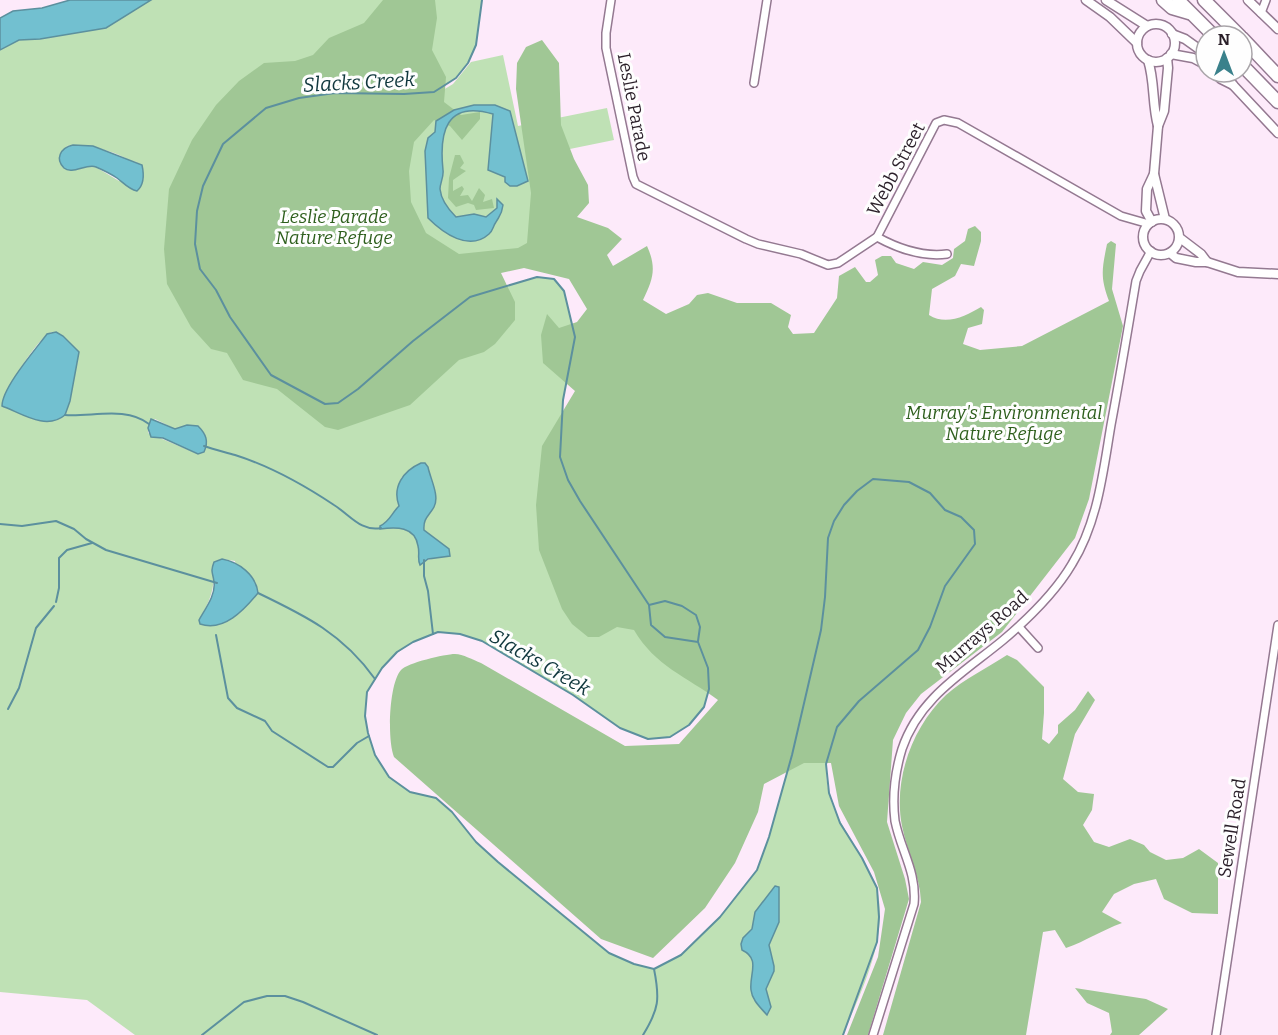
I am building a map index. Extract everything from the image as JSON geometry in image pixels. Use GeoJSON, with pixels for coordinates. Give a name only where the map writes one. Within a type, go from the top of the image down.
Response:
{"type":"FeatureCollection","features":[{"type":"Feature","properties":{"kind":"highway"},"geometry":{"type":"LineString","coordinates":[[1163,0],[1172,8],[1193,15]]}},
{"type":"Feature","properties":{"kind":"highway"},"geometry":{"type":"LineString","coordinates":[[1178,0],[1202,24]]}},
{"type":"Feature","properties":{"kind":"highway"},"geometry":{"type":"LineString","coordinates":[[1204,0],[1228,24]]}},
{"type":"Feature","properties":{"kind":"highway"},"geometry":{"type":"LineString","coordinates":[[1254,51],[1278,76]]}},
{"type":"Feature","properties":{"kind":"highway"},"geometry":{"type":"LineString","coordinates":[[1254,77],[1278,102]]}},
{"type":"Feature","properties":{"kind":"street","name":"Leslie Parade"},"geometry":{"type":"LineString","coordinates":[[611,0],[606,48],[636,184],[746,239],[801,254]]}},
{"type":"Feature","properties":{"kind":"street"},"geometry":{"type":"LineString","coordinates":[[754,83],[767,0]]}},
{"type":"Feature","properties":{"kind":"street"},"geometry":{"type":"LineString","coordinates":[[1086,0],[1110,17],[1137,43]]}},
{"type":"Feature","properties":{"kind":"street"},"geometry":{"type":"LineString","coordinates":[[1106,0],[1147,26],[1164,27],[1194,45]]}},
{"type":"Feature","properties":{"kind":"street"},"geometry":{"type":"LineString","coordinates":[[1248,0],[1278,28]]}},
{"type":"Feature","properties":{"kind":"street"},"geometry":{"type":"LineString","coordinates":[[1261,13],[1266,0]]}},
{"type":"Feature","properties":{"kind":"street"},"geometry":{"type":"LineString","coordinates":[[1147,26],[1140,33],[1137,43],[1139,53],[1148,60],[1158,62],[1169,56],[1194,59]]}},
{"type":"Feature","properties":{"kind":"street"},"geometry":{"type":"LineString","coordinates":[[1165,219],[1154,174],[1158,126],[1164,111],[1169,56],[1174,44],[1172,34]]}},
{"type":"Feature","properties":{"kind":"street"},"geometry":{"type":"LineString","coordinates":[[1148,60],[1153,76],[1153,111],[1158,126]]}},
{"type":"Feature","properties":{"kind":"street"},"geometry":{"type":"LineString","coordinates":[[1233,85],[1278,133]]}},
{"type":"Feature","properties":{"kind":"street","name":"Webb Street"},"geometry":{"type":"LineString","coordinates":[[801,254],[828,265],[838,263],[877,237],[936,123],[944,120],[958,123],[1121,216],[1150,223]]}},
{"type":"Feature","properties":{"kind":"street"},"geometry":{"type":"LineString","coordinates":[[1150,223],[1146,201],[1147,189],[1154,174]]}},
{"type":"Feature","properties":{"kind":"street"},"geometry":{"type":"LineString","coordinates":[[1165,219],[1174,224],[1179,238],[1178,244],[1170,253],[1160,255],[1150,251],[1143,235],[1150,223],[1165,219]]}},
{"type":"Feature","properties":{"kind":"street"},"geometry":{"type":"LineString","coordinates":[[877,237],[889,244],[928,255],[947,254]]}},
{"type":"Feature","properties":{"kind":"street"},"geometry":{"type":"LineString","coordinates":[[1179,238],[1201,254],[1207,262]]}},
{"type":"Feature","properties":{"kind":"street","name":"Murrays Road"},"geometry":{"type":"LineString","coordinates":[[873,1035],[914,904],[915,882],[896,822],[894,797],[896,772],[903,747],[927,702],[1019,627],[1055,587],[1072,564],[1085,538],[1098,502],[1136,281],[1150,251]]}},
{"type":"Feature","properties":{"kind":"street"},"geometry":{"type":"LineString","coordinates":[[1170,253],[1176,258],[1207,262],[1238,272],[1278,274]]}},
{"type":"Feature","properties":{"kind":"street","name":"Sewell Road"},"geometry":{"type":"LineString","coordinates":[[1216,1035],[1278,625]]}},
{"type":"Feature","properties":{"kind":"street"},"geometry":{"type":"LineString","coordinates":[[1019,627],[1038,648]]}},
{"type":"Feature","properties":{"kind":"green space","name":"Leslie Parade Nature Refuge"},"geometry":{"type":"Polygon","coordinates":[[[125,0],[482,0],[476,45],[468,63],[456,78],[434,92],[299,98],[470,297],[537,277],[554,279],[564,291],[575,337],[563,400],[560,433],[709,689],[704,707],[689,725],[670,737],[648,739],[620,728],[573,695],[482,641],[460,634],[438,632],[413,642],[397,653],[382,668],[367,692],[365,716],[375,755],[389,777],[410,792],[436,798],[452,812],[476,842],[498,862],[609,953],[634,964],[654,969],[681,955],[720,917],[757,870],[769,837],[792,755],[831,745],[827,764],[830,796],[842,824],[875,884],[880,908],[876,945],[871,964],[843,1035],[135,1035],[87,1000],[0,992],[0,33],[125,0]],[[79,145],[67,146],[62,164],[67,170],[94,166],[119,181],[137,162],[96,148],[79,145]],[[52,332],[38,343],[16,377],[2,406],[37,420],[70,401],[70,391],[78,360],[52,332]],[[155,419],[149,424],[148,433],[198,454],[205,434],[198,426],[187,425],[175,429],[155,419]],[[416,465],[401,478],[399,506],[389,520],[380,526],[406,529],[414,535],[424,561],[435,558],[449,549],[424,530],[425,522],[435,502],[428,467],[416,465]],[[222,559],[214,562],[212,592],[199,620],[200,624],[206,626],[223,623],[243,610],[235,561],[222,559]],[[779,888],[754,918],[752,929],[743,938],[753,963],[754,1000],[771,1007],[766,989],[774,971],[769,945],[779,922],[779,888]]]}},
{"type":"Feature","properties":{"kind":"green space"},"geometry":{"type":"Polygon","coordinates":[[[383,0],[435,0],[437,18],[432,50],[446,77],[444,102],[461,115],[480,112],[480,119],[462,140],[450,126],[434,120],[414,142],[409,171],[411,202],[426,233],[459,254],[518,248],[527,243],[531,193],[516,89],[517,63],[526,47],[542,40],[559,63],[561,125],[574,159],[588,185],[589,203],[577,217],[608,228],[622,239],[607,255],[613,266],[647,246],[653,267],[643,300],[666,314],[689,304],[697,295],[708,293],[737,303],[771,303],[791,315],[788,327],[793,334],[814,333],[837,298],[839,276],[855,267],[866,282],[870,282],[878,275],[875,260],[882,256],[891,256],[896,263],[914,269],[923,262],[942,265],[953,258],[954,249],[965,241],[968,229],[975,226],[981,232],[981,241],[974,266],[961,264],[955,276],[932,289],[929,315],[949,320],[981,307],[984,310],[982,324],[968,328],[963,344],[980,350],[1022,346],[1109,301],[1104,285],[1103,267],[1107,244],[1111,241],[1116,244],[1112,289],[1123,326],[1089,499],[1075,538],[1002,632],[921,694],[906,713],[893,740],[887,822],[909,899],[868,1035],[847,1035],[878,957],[885,909],[874,872],[839,806],[831,763],[804,763],[764,784],[758,812],[735,863],[705,908],[653,958],[601,939],[394,757],[390,738],[390,712],[397,677],[405,667],[426,659],[450,654],[465,656],[481,663],[625,746],[679,744],[718,700],[662,662],[642,642],[634,630],[617,627],[599,637],[588,637],[572,624],[562,609],[539,550],[536,505],[542,446],[575,391],[543,363],[541,335],[547,314],[559,328],[577,322],[587,309],[569,279],[524,268],[501,273],[515,302],[515,320],[495,344],[484,352],[459,360],[410,405],[338,430],[325,427],[277,389],[243,380],[227,353],[211,349],[191,327],[167,284],[164,249],[169,189],[192,140],[216,105],[239,81],[264,63],[295,61],[313,55],[329,38],[364,23],[383,0]]]}},
{"type":"Feature","properties":{"kind":"green space"},"geometry":{"type":"Polygon","coordinates":[[[503,55],[518,126],[607,108],[614,140],[560,151],[540,265],[473,273],[244,138],[438,93],[453,84],[471,62],[503,55]]]}},
{"type":"Feature","properties":{"kind":"green space"},"geometry":{"type":"Polygon","coordinates":[[[455,155],[460,155],[464,163],[460,168],[466,171],[453,180],[453,191],[462,186],[464,189],[460,196],[468,195],[472,201],[479,188],[485,195],[483,202],[492,199],[494,208],[476,210],[474,205],[468,203],[456,207],[448,198],[449,178],[455,155]]]}},
{"type":"Feature","properties":{"kind":"green space"},"geometry":{"type":"Polygon","coordinates":[[[1007,655],[1017,660],[1044,687],[1042,739],[1049,744],[1058,733],[1058,725],[1075,710],[1088,691],[1095,700],[1075,734],[1063,779],[1078,792],[1094,794],[1092,810],[1083,825],[1094,842],[1109,847],[1130,839],[1144,845],[1150,852],[1166,860],[1183,858],[1199,849],[1218,863],[1218,914],[1192,913],[1164,899],[1156,879],[1134,884],[1114,894],[1102,912],[1122,923],[1066,948],[1055,930],[1043,932],[1026,1035],[883,1035],[921,902],[918,882],[904,836],[900,808],[900,791],[908,755],[924,722],[946,695],[1007,655]]]}},
{"type":"Feature","properties":{"kind":"green space"},"geometry":{"type":"Polygon","coordinates":[[[1075,988],[1146,999],[1168,1009],[1139,1035],[1110,1035],[1112,1032],[1109,1013],[1087,1003],[1075,988]]]}},
{"type":"Feature","properties":{"kind":"water"},"geometry":{"type":"Polygon","coordinates":[[[70,0],[151,0],[106,28],[40,39],[19,40],[0,50],[0,18],[13,11],[42,8],[70,0]]]}},
{"type":"Feature","properties":{"kind":"water"},"geometry":{"type":"Polygon","coordinates":[[[474,105],[495,105],[510,111],[528,181],[517,186],[510,186],[505,182],[505,177],[488,170],[493,114],[477,111],[455,116],[449,122],[443,143],[443,173],[440,189],[442,197],[456,217],[474,214],[486,217],[497,208],[497,199],[503,205],[501,214],[490,233],[481,239],[465,241],[449,234],[428,218],[425,151],[428,138],[435,132],[436,121],[454,110],[474,105]]]}},
{"type":"Feature","properties":{"kind":"water"},"geometry":{"type":"Polygon","coordinates":[[[73,145],[93,146],[142,165],[141,186],[137,191],[131,189],[115,177],[92,166],[67,170],[61,165],[59,158],[62,151],[73,145]]]}},
{"type":"Feature","properties":{"kind":"water"},"geometry":{"type":"Polygon","coordinates":[[[56,332],[79,352],[70,401],[65,415],[58,419],[42,421],[2,406],[7,389],[20,369],[47,334],[56,332]]]}},
{"type":"Feature","properties":{"kind":"water"},"geometry":{"type":"Polygon","coordinates":[[[151,419],[175,429],[187,425],[198,426],[206,438],[204,452],[198,454],[163,438],[151,437],[148,428],[151,419]]]}},
{"type":"Feature","properties":{"kind":"water"},"geometry":{"type":"Polygon","coordinates":[[[421,463],[425,463],[428,467],[436,498],[434,507],[425,520],[424,530],[449,549],[450,556],[428,559],[420,565],[416,539],[409,531],[398,528],[380,529],[380,526],[399,506],[397,492],[404,475],[421,463]]]}},
{"type":"Feature","properties":{"kind":"water"},"geometry":{"type":"Polygon","coordinates":[[[222,559],[246,570],[257,586],[258,593],[233,618],[217,625],[200,624],[199,620],[213,592],[214,562],[222,559]]]}},
{"type":"Feature","properties":{"kind":"water"},"geometry":{"type":"Polygon","coordinates":[[[775,886],[779,887],[779,922],[769,945],[774,971],[766,989],[771,1007],[767,1015],[753,997],[751,984],[753,962],[742,950],[741,944],[743,938],[752,929],[755,912],[775,886]]]}},
{"type":"Feature","properties":{"kind":"waterway","name":"Slacks Creek"},"geometry":{"type":"LineString","coordinates":[[482,0],[476,45],[468,63],[456,78],[434,92],[335,93],[299,98],[266,108],[223,144],[203,186],[197,211],[195,244],[200,269],[271,375],[325,404],[338,403],[358,389],[413,341],[470,297],[537,277],[554,279],[564,291],[575,337],[563,400],[560,457],[568,480],[580,501],[649,605],[651,625],[665,637],[698,642],[708,668],[709,689],[704,707],[689,725],[670,737],[648,739],[620,728],[573,695],[482,641],[460,634],[438,632],[413,642],[397,652],[382,668],[367,692],[365,716],[375,755],[389,777],[410,792],[436,798],[452,812],[476,842],[498,862],[609,953],[634,964],[654,969],[681,955],[720,917],[757,870],[769,837],[792,755],[821,630],[828,538],[834,521],[844,505],[873,479],[909,482],[930,493],[945,510],[961,517],[974,530],[975,544],[945,586],[930,627],[918,650],[859,701],[837,727],[826,764],[829,793],[840,823],[862,858],[877,888],[879,917],[877,942],[843,1035]]}},
{"type":"Feature","properties":{"kind":"waterway"},"geometry":{"type":"LineString","coordinates":[[65,415],[130,415],[149,424]]}},
{"type":"Feature","properties":{"kind":"waterway"},"geometry":{"type":"LineString","coordinates":[[204,446],[248,459],[274,470],[299,483],[367,528],[381,528]]}},
{"type":"Feature","properties":{"kind":"waterway"},"geometry":{"type":"LineString","coordinates":[[0,524],[22,526],[56,521],[74,529],[106,550],[217,583]]}},
{"type":"Feature","properties":{"kind":"waterway"},"geometry":{"type":"LineString","coordinates":[[56,602],[59,588],[59,558],[67,550],[92,543]]}},
{"type":"Feature","properties":{"kind":"waterway"},"geometry":{"type":"LineString","coordinates":[[424,560],[424,576],[433,634]]}},
{"type":"Feature","properties":{"kind":"waterway"},"geometry":{"type":"LineString","coordinates":[[258,593],[308,618],[337,638],[363,663],[375,679]]}},
{"type":"Feature","properties":{"kind":"waterway"},"geometry":{"type":"LineString","coordinates":[[649,605],[665,601],[682,606],[696,615],[700,627],[698,641]]}},
{"type":"Feature","properties":{"kind":"waterway"},"geometry":{"type":"LineString","coordinates":[[8,709],[19,688],[36,628],[54,606]]}},
{"type":"Feature","properties":{"kind":"waterway"},"geometry":{"type":"LineString","coordinates":[[216,635],[228,698],[237,708],[265,721],[272,731],[328,767],[333,767],[357,743],[369,736]]}},
{"type":"Feature","properties":{"kind":"waterway"},"geometry":{"type":"LineString","coordinates":[[643,1035],[657,1004],[654,969]]}},
{"type":"Feature","properties":{"kind":"waterway"},"geometry":{"type":"LineString","coordinates":[[202,1035],[244,1002],[267,996],[285,996],[303,1002],[377,1035]]}},
{"type":"Feature","properties":{"kind":"park label","name":"Murray's Environmental Nature Refuge"},"geometry":{"type":"Point","coordinates":[1004,423]}}]}
